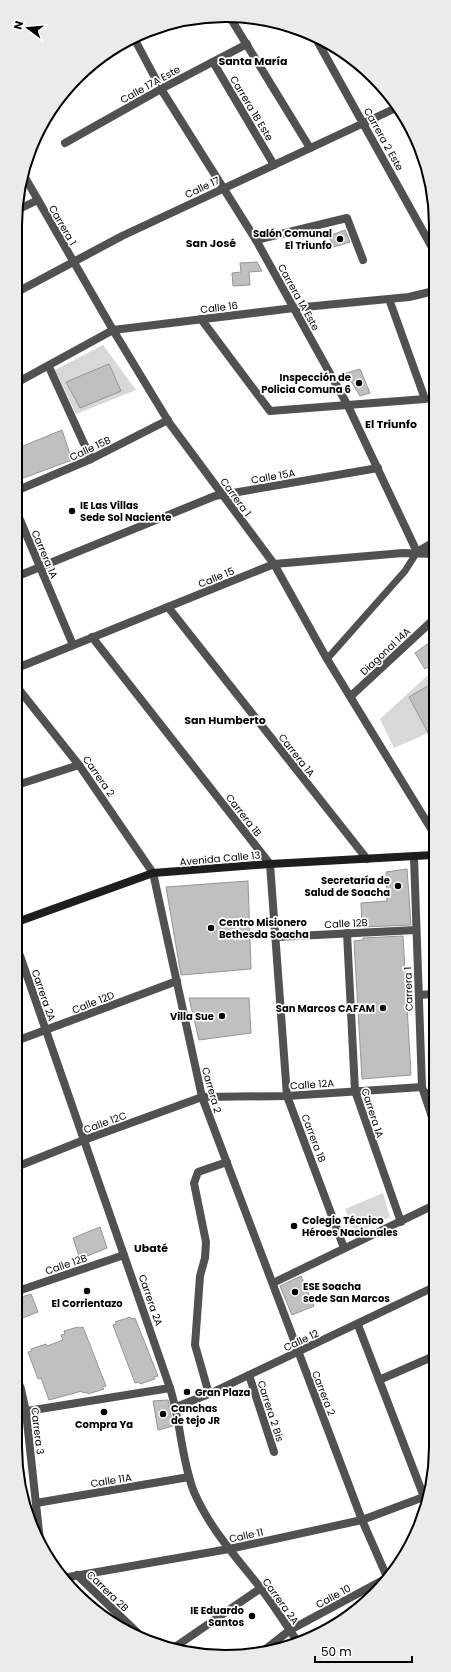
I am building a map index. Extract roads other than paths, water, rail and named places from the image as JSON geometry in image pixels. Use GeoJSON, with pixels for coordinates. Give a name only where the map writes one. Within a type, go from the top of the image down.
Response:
{"type":"FeatureCollection","features":[{"type":"Feature","properties":{"kind":"main road","name":"Avenida Calle 13"},"geometry":{"type":"LineString","coordinates":[[22,920],[153,873],[270,864],[429,855]]}},
{"type":"Feature","properties":{"kind":"street"},"geometry":{"type":"LineString","coordinates":[[233,22],[310,148]]}},
{"type":"Feature","properties":{"kind":"street","name":"Carrera 1A Este"},"geometry":{"type":"LineString","coordinates":[[136,42],[161,88],[256,240],[294,308],[348,406],[418,552]]}},
{"type":"Feature","properties":{"kind":"street","name":"Calle 17A Este"},"geometry":{"type":"LineString","coordinates":[[65,143],[161,88],[247,44]]}},
{"type":"Feature","properties":{"kind":"street","name":"Carrera 2 Este"},"geometry":{"type":"LineString","coordinates":[[320,45],[429,242]]}},
{"type":"Feature","properties":{"kind":"street","name":"Carrera 1B Este"},"geometry":{"type":"LineString","coordinates":[[213,62],[274,165]]}},
{"type":"Feature","properties":{"kind":"street","name":"Calle 17"},"geometry":{"type":"LineString","coordinates":[[22,289],[122,236],[393,109]]}},
{"type":"Feature","properties":{"kind":"street","name":"Carrera 1"},"geometry":{"type":"LineString","coordinates":[[27,181],[113,330],[168,420],[274,564],[327,658],[429,825]]}},
{"type":"Feature","properties":{"kind":"street"},"geometry":{"type":"LineString","coordinates":[[23,207],[38,200]]}},
{"type":"Feature","properties":{"kind":"street"},"geometry":{"type":"LineString","coordinates":[[256,240],[347,218],[363,260]]}},
{"type":"Feature","properties":{"kind":"street","name":"Calle 16"},"geometry":{"type":"LineString","coordinates":[[22,380],[113,330],[294,308],[410,297],[429,292]]}},
{"type":"Feature","properties":{"kind":"street"},"geometry":{"type":"LineString","coordinates":[[201,319],[270,412],[425,399],[389,299]]}},
{"type":"Feature","properties":{"kind":"street"},"geometry":{"type":"LineString","coordinates":[[49,366],[91,459]]}},
{"type":"Feature","properties":{"kind":"street","name":"Calle 15B"},"geometry":{"type":"LineString","coordinates":[[22,488],[91,459],[168,420]]}},
{"type":"Feature","properties":{"kind":"street","name":"Calle 15A"},"geometry":{"type":"LineString","coordinates":[[22,574],[215,496],[378,468]]}},
{"type":"Feature","properties":{"kind":"street","name":"Carrera 1A"},"geometry":{"type":"LineString","coordinates":[[22,525],[73,645]]}},
{"type":"Feature","properties":{"kind":"street"},"geometry":{"type":"LineString","coordinates":[[418,552],[429,545]]}},
{"type":"Feature","properties":{"kind":"street","name":"Calle 15"},"geometry":{"type":"LineString","coordinates":[[22,666],[274,564],[418,552],[429,553]]}},
{"type":"Feature","properties":{"kind":"street","name":"Carrera 1A"},"geometry":{"type":"LineString","coordinates":[[168,607],[367,859]]}},
{"type":"Feature","properties":{"kind":"street","name":"Diagonal 14A"},"geometry":{"type":"LineString","coordinates":[[351,696],[429,625]]}},
{"type":"Feature","properties":{"kind":"street","name":"Carrera 1B"},"geometry":{"type":"LineString","coordinates":[[92,637],[270,864],[287,1096],[344,1248]]}},
{"type":"Feature","properties":{"kind":"street","name":"Carrera 2"},"geometry":{"type":"LineString","coordinates":[[22,693],[79,765],[153,873],[202,1097],[362,1520]]}},
{"type":"Feature","properties":{"kind":"street"},"geometry":{"type":"LineString","coordinates":[[22,783],[79,765]]}},
{"type":"Feature","properties":{"kind":"street","name":"Carrera 1"},"geometry":{"type":"LineString","coordinates":[[414,856],[419,995],[426,1091],[429,1103]]}},
{"type":"Feature","properties":{"kind":"street","name":"Calle 12B"},"geometry":{"type":"LineString","coordinates":[[276,937],[416,930]]}},
{"type":"Feature","properties":{"kind":"street","name":"Carrera 1A"},"geometry":{"type":"LineString","coordinates":[[347,933],[355,1091],[401,1222]]}},
{"type":"Feature","properties":{"kind":"street","name":"Carrera 2A"},"geometry":{"type":"LineString","coordinates":[[22,961],[170,1388],[176,1407],[189,1478],[206,1517],[260,1588],[294,1638]]}},
{"type":"Feature","properties":{"kind":"street","name":"Calle 12D"},"geometry":{"type":"LineString","coordinates":[[22,1039],[176,981]]}},
{"type":"Feature","properties":{"kind":"street"},"geometry":{"type":"LineString","coordinates":[[419,995],[429,994]]}},
{"type":"Feature","properties":{"kind":"street","name":"Calle 12A"},"geometry":{"type":"LineString","coordinates":[[202,1097],[287,1096],[355,1091],[426,1091]]}},
{"type":"Feature","properties":{"kind":"street","name":"Calle 12C"},"geometry":{"type":"LineString","coordinates":[[22,1165],[84,1140],[202,1097]]}},
{"type":"Feature","properties":{"kind":"street"},"geometry":{"type":"LineString","coordinates":[[210,1394],[195,1345],[200,1276],[205,1258],[206,1242],[194,1183],[198,1172],[227,1162]]}},
{"type":"Feature","properties":{"kind":"street"},"geometry":{"type":"LineString","coordinates":[[272,1283],[429,1208]]}},
{"type":"Feature","properties":{"kind":"street","name":"Calle 12B"},"geometry":{"type":"LineString","coordinates":[[22,1290],[124,1255]]}},
{"type":"Feature","properties":{"kind":"street","name":"Calle 12"},"geometry":{"type":"LineString","coordinates":[[176,1407],[210,1394],[429,1289]]}},
{"type":"Feature","properties":{"kind":"street"},"geometry":{"type":"LineString","coordinates":[[358,1324],[424,1491]]}},
{"type":"Feature","properties":{"kind":"street"},"geometry":{"type":"LineString","coordinates":[[379,1380],[429,1358]]}},
{"type":"Feature","properties":{"kind":"street","name":"Carrera 2 Bis"},"geometry":{"type":"LineString","coordinates":[[249,1375],[274,1452]]}},
{"type":"Feature","properties":{"kind":"street"},"geometry":{"type":"LineString","coordinates":[[22,1412],[126,1393],[170,1388]]}},
{"type":"Feature","properties":{"kind":"street","name":"Carrera 3"},"geometry":{"type":"LineString","coordinates":[[22,1394],[26,1412],[39,1527]]}},
{"type":"Feature","properties":{"kind":"street","name":"Calle 11A"},"geometry":{"type":"LineString","coordinates":[[36,1503],[189,1478]]}},
{"type":"Feature","properties":{"kind":"street","name":"Calle 11"},"geometry":{"type":"LineString","coordinates":[[69,1577],[229,1549],[362,1520],[422,1497]]}},
{"type":"Feature","properties":{"kind":"street"},"geometry":{"type":"LineString","coordinates":[[362,1520],[384,1573]]}},
{"type":"Feature","properties":{"kind":"street","name":"Carrera 2B"},"geometry":{"type":"LineString","coordinates":[[77,1575],[132,1627]]}},
{"type":"Feature","properties":{"kind":"street","name":"Calle 10"},"geometry":{"type":"LineString","coordinates":[[272,1644],[290,1630],[375,1584]]}},
{"type":"Feature","properties":{"kind":"street"},"geometry":{"type":"LineString","coordinates":[[179,1644],[260,1588]]}},
{"type":"Feature","properties":{"kind":"lane"},"geometry":{"type":"LineString","coordinates":[[327,658],[405,571],[418,552]]}},
{"type":"Feature","properties":{"kind":"place","name":"Salón Comunal El Triunfo"},"geometry":{"type":"Point","coordinates":[340,239]}},
{"type":"Feature","properties":{"kind":"place","name":"Inspección de Policia Comuna 6"},"geometry":{"type":"Point","coordinates":[359,383]}},
{"type":"Feature","properties":{"kind":"place","name":"IE Las Villas Sede Sol Naciente"},"geometry":{"type":"Point","coordinates":[72,511]}},
{"type":"Feature","properties":{"kind":"place","name":"Secretaría de Salud de Soacha"},"geometry":{"type":"Point","coordinates":[398,886]}},
{"type":"Feature","properties":{"kind":"place","name":"Centro Misionero Bethesda Soacha"},"geometry":{"type":"Point","coordinates":[211,928]}},
{"type":"Feature","properties":{"kind":"place","name":"San Marcos CAFAM"},"geometry":{"type":"Point","coordinates":[383,1008]}},
{"type":"Feature","properties":{"kind":"place","name":"Villa Sue"},"geometry":{"type":"Point","coordinates":[222,1016]}},
{"type":"Feature","properties":{"kind":"place","name":"Colegio Técnico Héroes Nacionales"},"geometry":{"type":"Point","coordinates":[294,1226]}},
{"type":"Feature","properties":{"kind":"place","name":"El Corrientazo"},"geometry":{"type":"Point","coordinates":[87,1291]}},
{"type":"Feature","properties":{"kind":"place","name":"ESE Soacha sede San Marcos"},"geometry":{"type":"Point","coordinates":[295,1292]}},
{"type":"Feature","properties":{"kind":"place","name":"Gran Plaza"},"geometry":{"type":"Point","coordinates":[187,1392]}},
{"type":"Feature","properties":{"kind":"place","name":"Compra Ya"},"geometry":{"type":"Point","coordinates":[104,1412]}},
{"type":"Feature","properties":{"kind":"place","name":"Canchas de tejo JR"},"geometry":{"type":"Point","coordinates":[163,1414]}},
{"type":"Feature","properties":{"kind":"place","name":"IE Eduardo Santos"},"geometry":{"type":"Point","coordinates":[252,1616]}},
{"type":"Feature","properties":{"kind":"district","name":"Santa María"},"geometry":{"type":"Point","coordinates":[253,61]}},
{"type":"Feature","properties":{"kind":"district","name":"San José"},"geometry":{"type":"Point","coordinates":[211,243]}},
{"type":"Feature","properties":{"kind":"district","name":"El Triunfo"},"geometry":{"type":"Point","coordinates":[391,424]}},
{"type":"Feature","properties":{"kind":"district","name":"San Humberto"},"geometry":{"type":"Point","coordinates":[225,720]}},
{"type":"Feature","properties":{"kind":"district","name":"Ubaté"},"geometry":{"type":"Point","coordinates":[151,1248]}}]}
